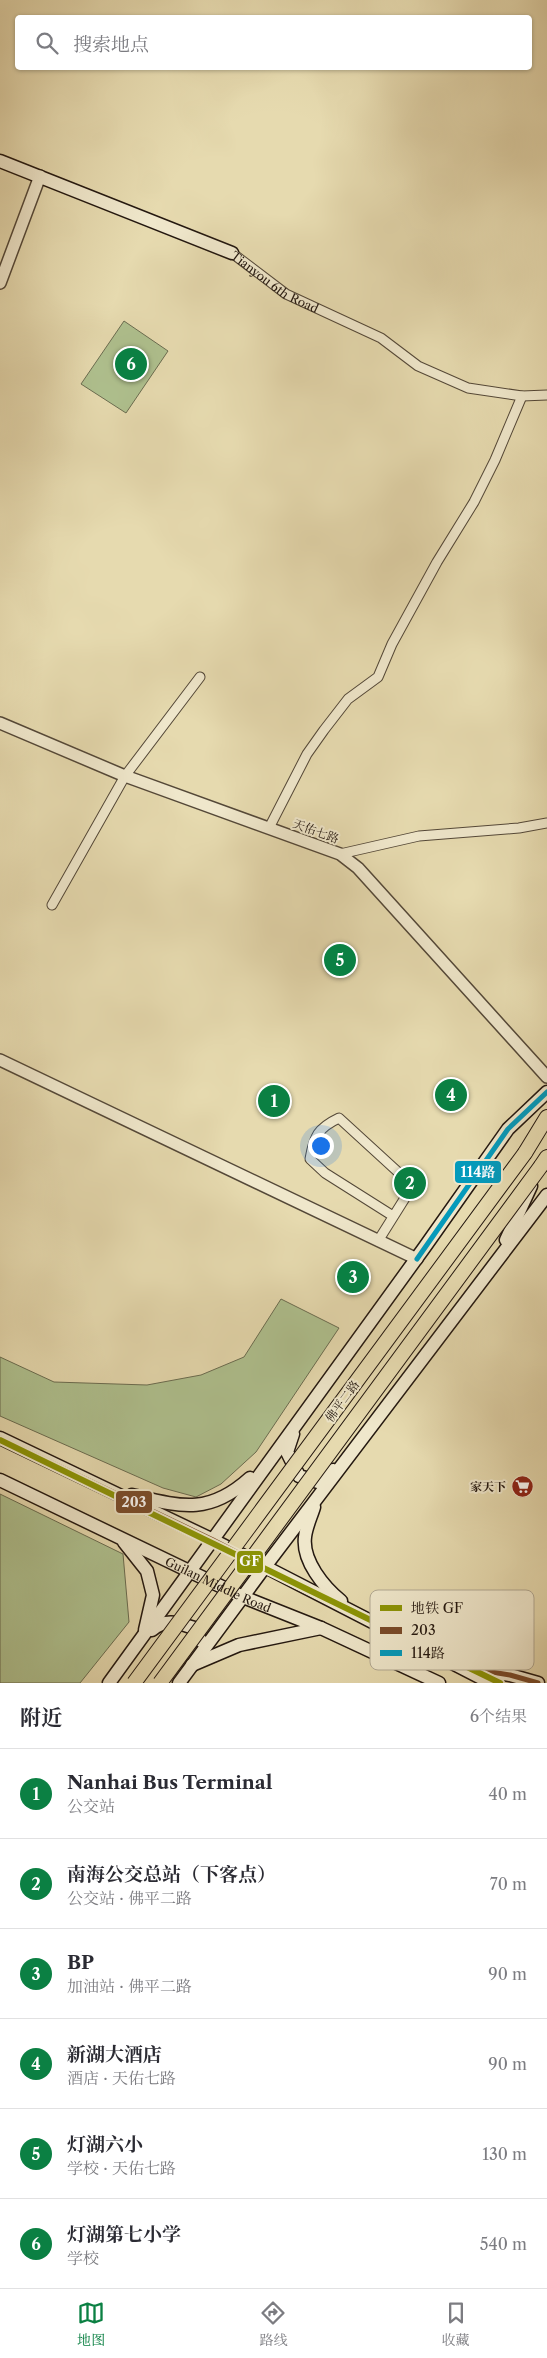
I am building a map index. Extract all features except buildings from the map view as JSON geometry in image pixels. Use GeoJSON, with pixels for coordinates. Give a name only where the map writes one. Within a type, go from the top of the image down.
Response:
{"type":"FeatureCollection","features":[{"type":"Feature","properties":{"kind":"main road","name":"Tianyou 6th Road"},"geometry":{"type":"LineString","coordinates":[[0,161],[232,253]]}},
{"type":"Feature","properties":{"kind":"main road"},"geometry":{"type":"LineString","coordinates":[[110,1683],[417,1259],[508,1129],[547,1092]]}},
{"type":"Feature","properties":{"kind":"main road","name":"佛平二路"},"geometry":{"type":"LineString","coordinates":[[134,1683],[524,1152],[547,1117]]}},
{"type":"Feature","properties":{"kind":"main road"},"geometry":{"type":"LineString","coordinates":[[497,1261],[544,1161]]}},
{"type":"Feature","properties":{"kind":"main road","name":"佛平二路"},"geometry":{"type":"LineString","coordinates":[[160,1683],[544,1161]]}},
{"type":"Feature","properties":{"kind":"main road"},"geometry":{"type":"LineString","coordinates":[[179,1683],[547,1195]]}},
{"type":"Feature","properties":{"kind":"main road"},"geometry":{"type":"LineString","coordinates":[[298,1422],[287,1452],[299,1476],[318,1482],[345,1461]]}},
{"type":"Feature","properties":{"kind":"main road"},"geometry":{"type":"LineString","coordinates":[[0,1438],[213,1540],[264,1568],[370,1621]]}},
{"type":"Feature","properties":{"kind":"main road"},"geometry":{"type":"LineString","coordinates":[[108,1489],[179,1506],[216,1501],[235,1492],[269,1461]]}},
{"type":"Feature","properties":{"kind":"main road","name":"Guilan Middle Road"},"geometry":{"type":"LineString","coordinates":[[0,1480],[243,1597],[321,1628],[370,1651]]}},
{"type":"Feature","properties":{"kind":"main road"},"geometry":{"type":"LineString","coordinates":[[316,1499],[304,1539],[310,1564],[330,1592],[354,1612]]}},
{"type":"Feature","properties":{"kind":"main road"},"geometry":{"type":"LineString","coordinates":[[123,1540],[147,1571],[153,1595],[144,1638]]}},
{"type":"Feature","properties":{"kind":"main road"},"geometry":{"type":"LineString","coordinates":[[144,1638],[160,1624],[172,1621],[194,1628],[203,1644],[192,1665]]}},
{"type":"Feature","properties":{"kind":"main road"},"geometry":{"type":"LineString","coordinates":[[192,1665],[240,1645],[321,1628]]}},
{"type":"Feature","properties":{"kind":"main road"},"geometry":{"type":"LineString","coordinates":[[403,1670],[419,1683]]}},
{"type":"Feature","properties":{"kind":"main road","name":"Guilan Middle Road"},"geometry":{"type":"LineString","coordinates":[[411,1670],[439,1683]]}},
{"type":"Feature","properties":{"kind":"main road"},"geometry":{"type":"LineString","coordinates":[[463,1670],[491,1683]]}},
{"type":"Feature","properties":{"kind":"main road"},"geometry":{"type":"LineString","coordinates":[[479,1670],[510,1675],[538,1683]]}},
{"type":"Feature","properties":{"kind":"street"},"geometry":{"type":"LineString","coordinates":[[0,283],[40,176]]}},
{"type":"Feature","properties":{"kind":"street","name":"Tianyou 6th Road"},"geometry":{"type":"LineString","coordinates":[[232,253],[286,294],[381,338],[418,366],[468,388],[522,396],[547,395]]}},
{"type":"Feature","properties":{"kind":"street"},"geometry":{"type":"LineString","coordinates":[[268,828],[307,754],[324,730],[348,699],[378,677],[396,636],[487,477],[522,396]]}},
{"type":"Feature","properties":{"kind":"street"},"geometry":{"type":"LineString","coordinates":[[52,905],[125,776],[200,677]]}},
{"type":"Feature","properties":{"kind":"street","name":"天佑七路"},"geometry":{"type":"LineString","coordinates":[[0,723],[125,776],[340,854],[358,868],[547,1077]]}},
{"type":"Feature","properties":{"kind":"street"},"geometry":{"type":"LineString","coordinates":[[340,854],[419,836],[519,828],[547,823]]}},
{"type":"Feature","properties":{"kind":"street"},"geometry":{"type":"LineString","coordinates":[[0,1060],[417,1259]]}},
{"type":"Feature","properties":{"kind":"street"},"geometry":{"type":"LineString","coordinates":[[378,1241],[410,1190],[410,1182],[339,1118],[324,1125],[312,1143],[310,1160],[325,1173],[393,1216]]}},
{"type":"Feature","properties":{"kind":"green space"},"geometry":{"type":"Polygon","coordinates":[[[124,321],[168,351],[126,413],[81,384],[124,321]]]}},
{"type":"Feature","properties":{"kind":"green space"},"geometry":{"type":"Polygon","coordinates":[[[281,1299],[339,1328],[256,1452],[221,1484],[196,1497],[163,1488],[0,1416],[0,1357],[54,1382],[147,1385],[201,1375],[244,1357],[281,1299]]]}},
{"type":"Feature","properties":{"kind":"green space"},"geometry":{"type":"Polygon","coordinates":[[[0,1494],[123,1554],[129,1622],[80,1683],[0,1683],[0,1494]]]}},
{"type":"Feature","properties":{"kind":"metro line","name":"GF"},"geometry":{"type":"LineString","coordinates":[[0,1440],[370,1620]]}},
{"type":"Feature","properties":{"kind":"metro line","name":"GF"},"geometry":{"type":"LineString","coordinates":[[473,1670],[500,1683]]}},
{"type":"Feature","properties":{"kind":"transit line","name":"114路"},"geometry":{"type":"LineString","coordinates":[[417,1259],[508,1129],[547,1092]]}},
{"type":"Feature","properties":{"kind":"transit line","name":"203"},"geometry":{"type":"LineString","coordinates":[[0,1438],[213,1540],[370,1622]]}},
{"type":"Feature","properties":{"kind":"transit line","name":"203"},"geometry":{"type":"LineString","coordinates":[[479,1670],[510,1675],[538,1683]]}},
{"type":"Feature","properties":{"kind":"place","name":"灯湖第七小学"},"geometry":{"type":"Point","coordinates":[131,364]}},
{"type":"Feature","properties":{"kind":"place","name":"灯湖六小"},"geometry":{"type":"Point","coordinates":[340,960]}},
{"type":"Feature","properties":{"kind":"place","name":"新湖大酒店"},"geometry":{"type":"Point","coordinates":[451,1095]}},
{"type":"Feature","properties":{"kind":"place","name":"Nanhai Bus Terminal"},"geometry":{"type":"Point","coordinates":[274,1101]}},
{"type":"Feature","properties":{"kind":"place","name":"南海公交总站（下客点）"},"geometry":{"type":"Point","coordinates":[410,1183]}},
{"type":"Feature","properties":{"kind":"place","name":"BP"},"geometry":{"type":"Point","coordinates":[353,1277]}},
{"type":"Feature","properties":{"kind":"place","name":"家天下"},"geometry":{"type":"Point","coordinates":[522,1486]}}]}
